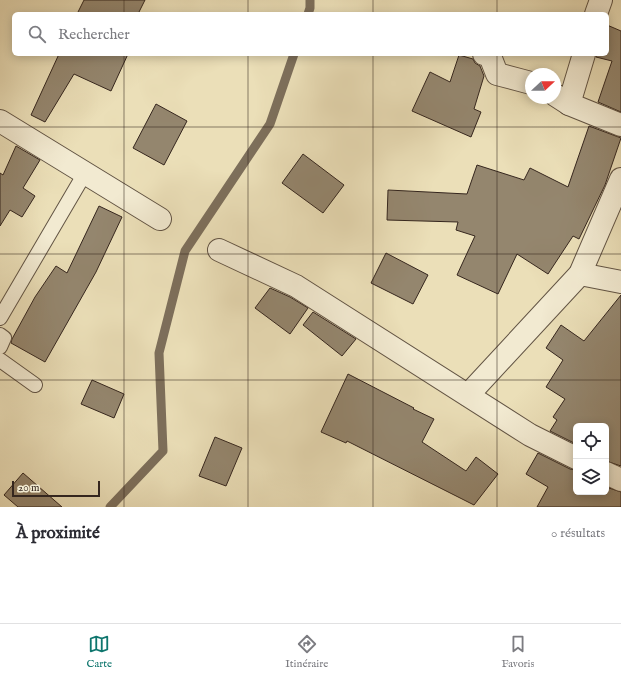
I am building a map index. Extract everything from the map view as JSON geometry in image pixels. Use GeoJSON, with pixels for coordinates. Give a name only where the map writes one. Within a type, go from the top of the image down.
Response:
{"type":"FeatureCollection","features":[{"type":"Feature","properties":{"kind":"street"},"geometry":{"type":"LineString","coordinates":[[597,12],[601,0]]}},
{"type":"Feature","properties":{"kind":"street"},"geometry":{"type":"LineString","coordinates":[[490,56],[497,74],[525,81]]}},
{"type":"Feature","properties":{"kind":"street"},"geometry":{"type":"LineString","coordinates":[[583,56],[562,100],[621,125]]}},
{"type":"Feature","properties":{"kind":"street"},"geometry":{"type":"LineString","coordinates":[[0,121],[160,219]]}},
{"type":"Feature","properties":{"kind":"street"},"geometry":{"type":"LineString","coordinates":[[468,395],[580,274],[621,180]]}},
{"type":"Feature","properties":{"kind":"street"},"geometry":{"type":"LineString","coordinates":[[219,250],[296,286],[530,435],[573,456]]}},
{"type":"Feature","properties":{"kind":"street"},"geometry":{"type":"LineString","coordinates":[[580,274],[621,282]]}},
{"type":"Feature","properties":{"kind":"street"},"geometry":{"type":"LineString","coordinates":[[609,474],[621,480]]}},
{"type":"Feature","properties":{"kind":"lane"},"geometry":{"type":"LineString","coordinates":[[0,318],[84,173]]}},
{"type":"Feature","properties":{"kind":"lane"},"geometry":{"type":"LineString","coordinates":[[0,335],[4,338],[0,347]]}},
{"type":"Feature","properties":{"kind":"lane"},"geometry":{"type":"LineString","coordinates":[[0,360],[35,385]]}},
{"type":"Feature","properties":{"kind":"building"},"geometry":{"type":"Polygon","coordinates":[[[84,0],[145,0],[139,12],[78,12],[84,0]]]}},
{"type":"Feature","properties":{"kind":"building"},"geometry":{"type":"Polygon","coordinates":[[[609,26],[621,31],[621,112],[598,102],[612,61],[596,57],[609,56],[609,26]]]}},
{"type":"Feature","properties":{"kind":"building"},"geometry":{"type":"Polygon","coordinates":[[[58,56],[127,56],[111,91],[74,74],[45,122],[31,115],[58,56]]]}},
{"type":"Feature","properties":{"kind":"building"},"geometry":{"type":"Polygon","coordinates":[[[459,56],[473,59],[475,63],[480,66],[484,76],[474,109],[481,112],[471,137],[412,111],[430,72],[450,82],[459,56]]]}},
{"type":"Feature","properties":{"kind":"building"},"geometry":{"type":"Polygon","coordinates":[[[156,104],[187,121],[164,165],[133,148],[156,104]]]}},
{"type":"Feature","properties":{"kind":"building"},"geometry":{"type":"Polygon","coordinates":[[[589,126],[621,138],[605,185],[579,239],[573,236],[548,274],[517,254],[498,294],[457,275],[475,236],[456,230],[458,222],[387,220],[388,190],[467,194],[477,165],[524,180],[530,168],[568,187],[589,126]]]}},
{"type":"Feature","properties":{"kind":"building"},"geometry":{"type":"Polygon","coordinates":[[[16,146],[40,160],[23,188],[35,196],[22,217],[10,210],[0,226],[0,173],[3,175],[16,146]]]}},
{"type":"Feature","properties":{"kind":"building"},"geometry":{"type":"Polygon","coordinates":[[[303,154],[344,185],[323,213],[282,183],[303,154]]]}},
{"type":"Feature","properties":{"kind":"building"},"geometry":{"type":"Polygon","coordinates":[[[99,206],[122,217],[96,272],[45,362],[11,343],[12,339],[35,297],[56,266],[67,273],[99,206]]]}},
{"type":"Feature","properties":{"kind":"building"},"geometry":{"type":"Polygon","coordinates":[[[386,253],[428,275],[413,304],[371,283],[386,253]]]}},
{"type":"Feature","properties":{"kind":"building"},"geometry":{"type":"Polygon","coordinates":[[[270,288],[290,297],[308,308],[290,334],[255,308],[270,288]]]}},
{"type":"Feature","properties":{"kind":"building"},"geometry":{"type":"Polygon","coordinates":[[[621,295],[621,466],[609,462],[609,423],[573,423],[573,442],[550,431],[557,420],[553,417],[565,399],[546,387],[563,360],[546,348],[561,325],[584,341],[621,295]]]}},
{"type":"Feature","properties":{"kind":"building"},"geometry":{"type":"Polygon","coordinates":[[[313,312],[356,339],[342,356],[303,325],[313,312]]]}},
{"type":"Feature","properties":{"kind":"building"},"geometry":{"type":"Polygon","coordinates":[[[348,374],[434,419],[422,442],[466,471],[476,457],[498,474],[474,505],[347,441],[346,443],[321,432],[348,374]]]}},
{"type":"Feature","properties":{"kind":"building"},"geometry":{"type":"Polygon","coordinates":[[[92,380],[124,394],[114,418],[81,404],[92,380]]]}},
{"type":"Feature","properties":{"kind":"building"},"geometry":{"type":"Polygon","coordinates":[[[215,437],[242,448],[226,486],[199,476],[215,437]]]}},
{"type":"Feature","properties":{"kind":"building"},"geometry":{"type":"Polygon","coordinates":[[[538,453],[573,470],[573,495],[609,495],[609,488],[621,492],[621,507],[537,507],[548,487],[526,474],[538,453]]]}},
{"type":"Feature","properties":{"kind":"building"},"geometry":{"type":"Polygon","coordinates":[[[23,473],[62,507],[18,507],[4,495],[23,473]]]}},
{"type":"Feature","properties":{"kind":"waterway"},"geometry":{"type":"LineString","coordinates":[[309,12],[310,0]]}},
{"type":"Feature","properties":{"kind":"waterway"},"geometry":{"type":"LineString","coordinates":[[110,507],[163,451],[159,353],[185,251],[270,124],[293,56]]}}]}
